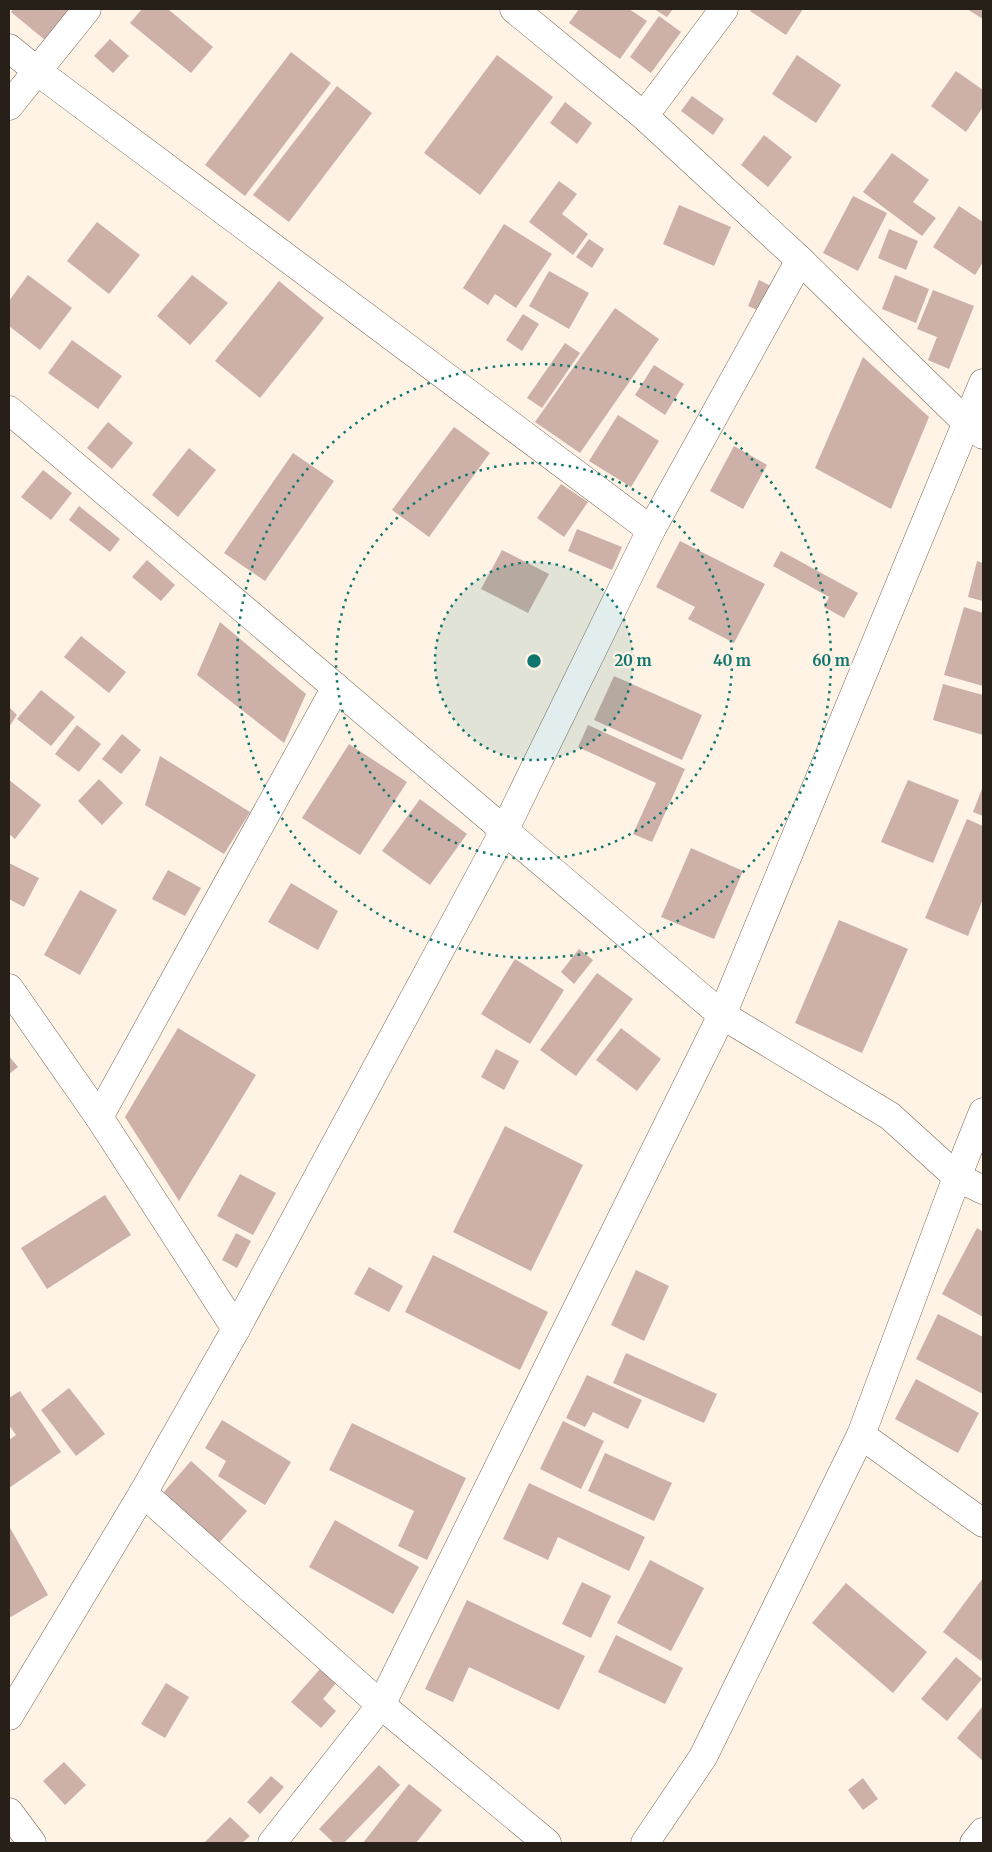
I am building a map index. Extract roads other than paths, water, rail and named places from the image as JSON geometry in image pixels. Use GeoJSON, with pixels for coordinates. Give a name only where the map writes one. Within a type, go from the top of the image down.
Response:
{"type":"FeatureCollection","features":[{"type":"Feature","properties":{"kind":"street"},"geometry":{"type":"LineString","coordinates":[[9,106],[87,9]]}},
{"type":"Feature","properties":{"kind":"street"},"geometry":{"type":"LineString","coordinates":[[514,9],[644,116],[800,260],[975,429]]}},
{"type":"Feature","properties":{"kind":"street"},"geometry":{"type":"LineString","coordinates":[[644,116],[724,9]]}},
{"type":"Feature","properties":{"kind":"street"},"geometry":{"type":"LineString","coordinates":[[9,48],[37,71],[651,530]]}},
{"type":"Feature","properties":{"kind":"street"},"geometry":{"type":"LineString","coordinates":[[9,1716],[143,1493],[236,1329],[504,830],[651,530],[800,260]]}},
{"type":"Feature","properties":{"kind":"street"},"geometry":{"type":"LineString","coordinates":[[272,1843],[381,1704],[722,1014],[975,429],[983,384]]}},
{"type":"Feature","properties":{"kind":"street"},"geometry":{"type":"LineString","coordinates":[[9,410],[722,1014],[890,1116],[956,1177],[983,1190]]}},
{"type":"Feature","properties":{"kind":"street"},"geometry":{"type":"LineString","coordinates":[[99,1117],[336,687]]}},
{"type":"Feature","properties":{"kind":"street"},"geometry":{"type":"LineString","coordinates":[[9,988],[99,1117],[236,1329]]}},
{"type":"Feature","properties":{"kind":"street"},"geometry":{"type":"LineString","coordinates":[[645,1843],[703,1757],[861,1435],[956,1177],[983,1112]]}},
{"type":"Feature","properties":{"kind":"street"},"geometry":{"type":"LineString","coordinates":[[861,1435],[983,1523]]}},
{"type":"Feature","properties":{"kind":"street"},"geometry":{"type":"LineString","coordinates":[[143,1493],[381,1704],[547,1843]]}},
{"type":"Feature","properties":{"kind":"street"},"geometry":{"type":"LineString","coordinates":[[9,1812],[32,1843]]}},
{"type":"Feature","properties":{"kind":"street"},"geometry":{"type":"LineString","coordinates":[[974,1843],[983,1832]]}}]}
